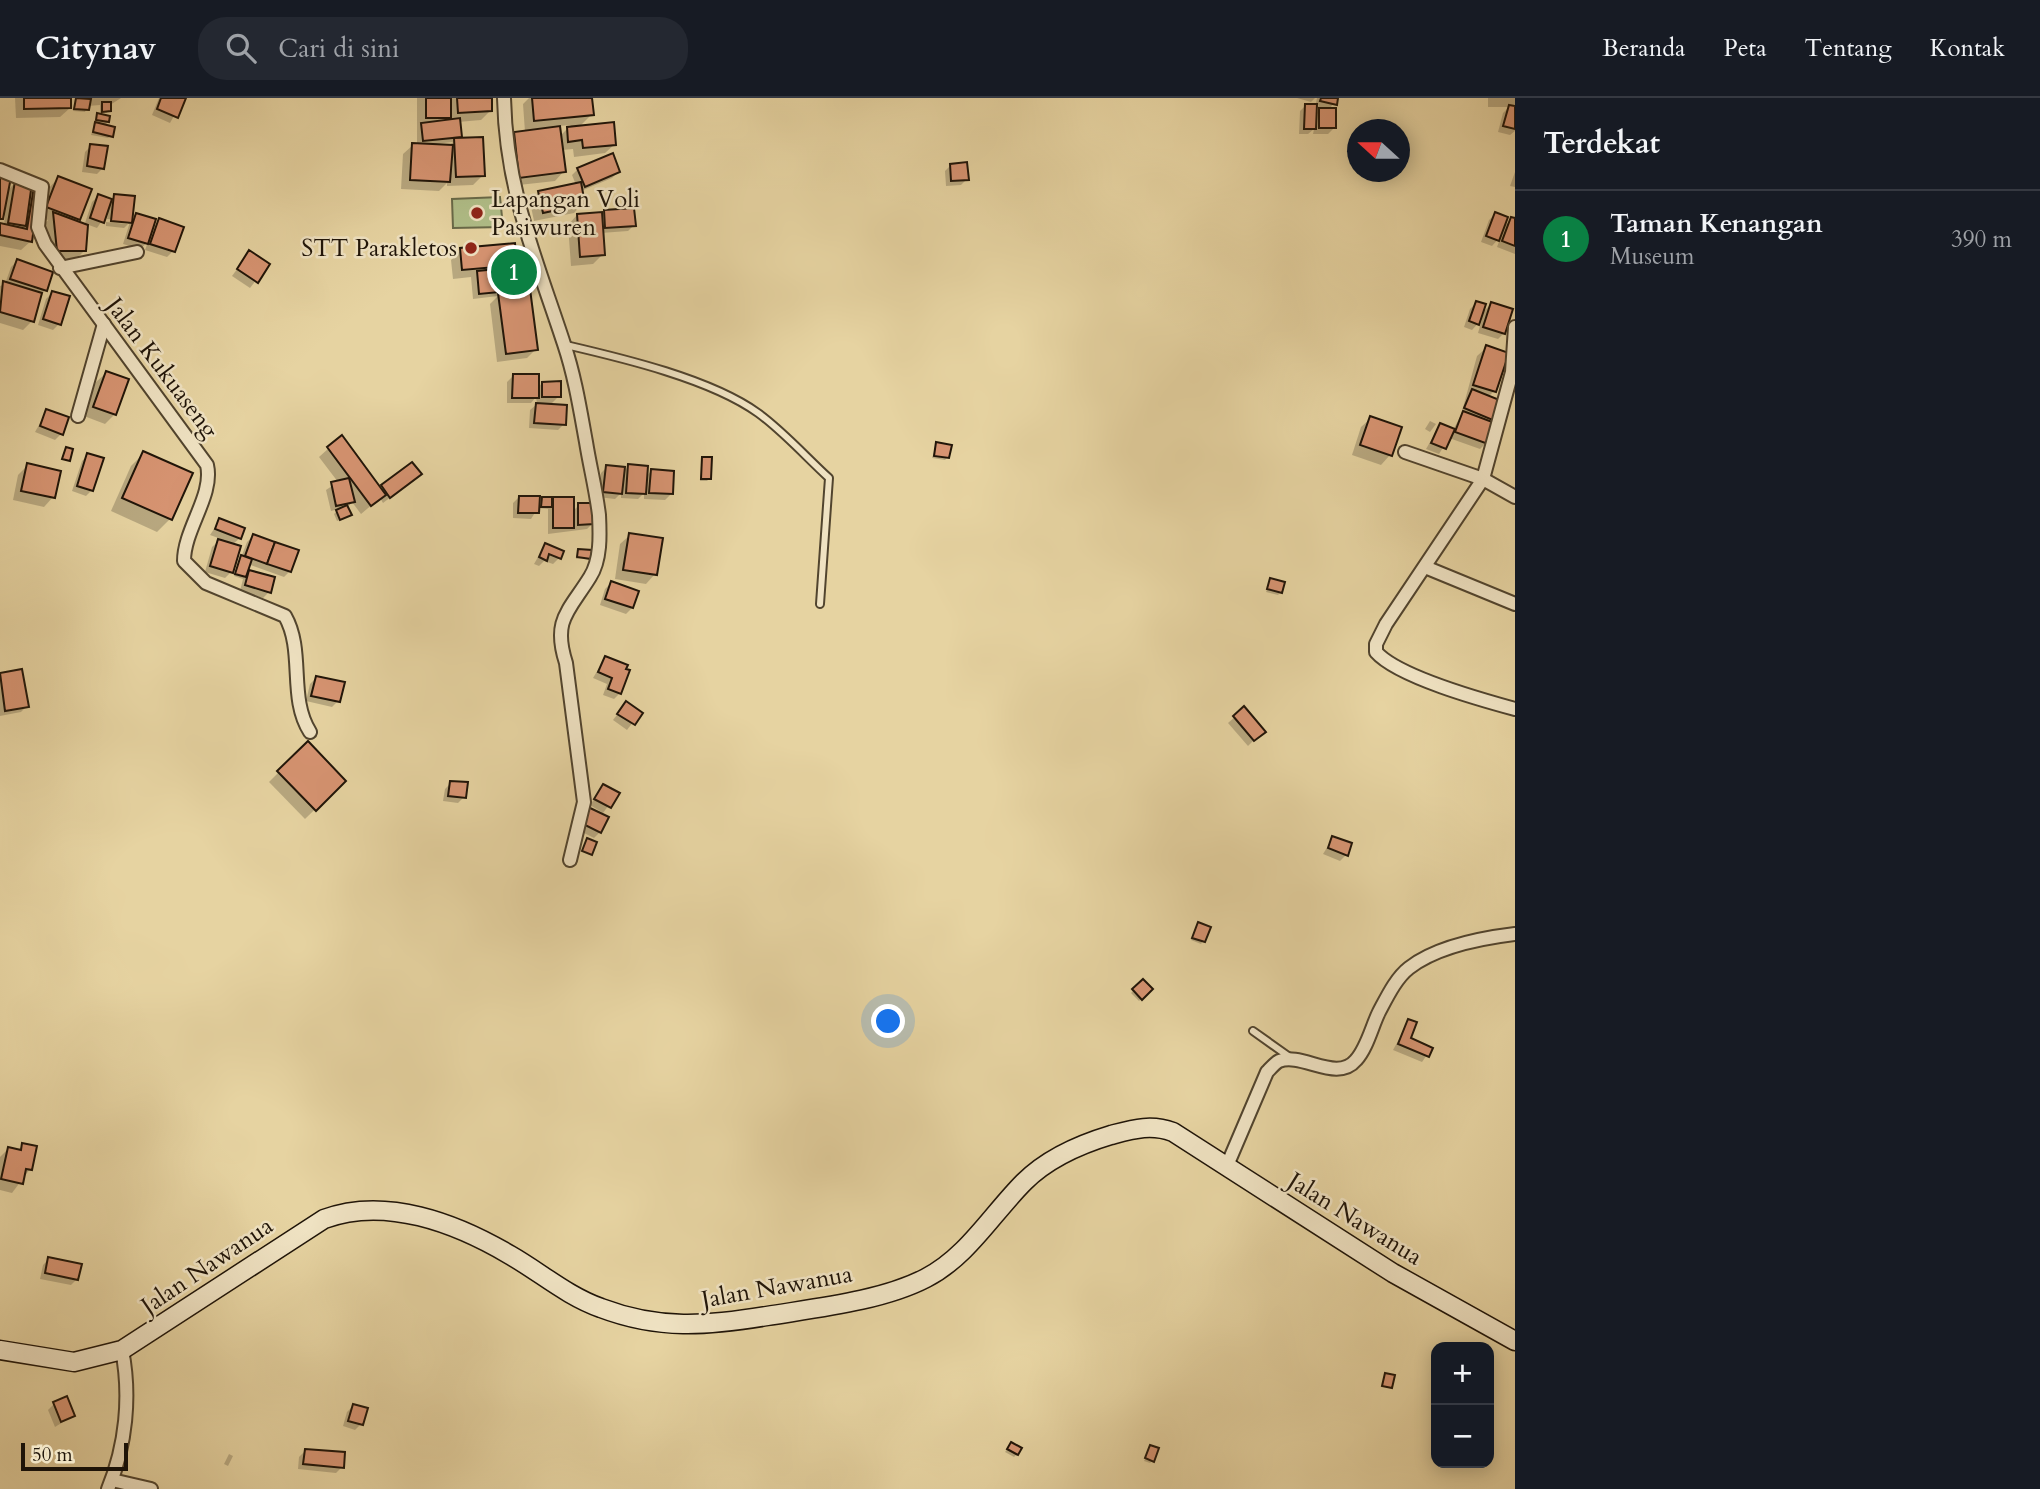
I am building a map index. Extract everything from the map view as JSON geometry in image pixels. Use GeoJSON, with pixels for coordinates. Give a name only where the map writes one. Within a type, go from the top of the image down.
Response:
{"type":"FeatureCollection","features":[{"type":"Feature","properties":{"kind":"street"},"geometry":{"type":"LineString","coordinates":[[504,98],[513,186],[544,293],[564,344],[579,394],[599,519],[596,562],[562,621],[561,648],[566,663],[584,802],[570,860]]}},
{"type":"Feature","properties":{"kind":"street","name":"Jalan Kukuaseng"},"geometry":{"type":"LineString","coordinates":[[0,170],[42,187],[40,236],[60,268],[207,464],[207,482],[187,537],[184,561],[206,583],[285,616],[294,650],[300,706],[310,732]]}},
{"type":"Feature","properties":{"kind":"street"},"geometry":{"type":"LineString","coordinates":[[60,268],[137,252]]}},
{"type":"Feature","properties":{"kind":"street"},"geometry":{"type":"LineString","coordinates":[[78,416],[104,324]]}},
{"type":"Feature","properties":{"kind":"street"},"geometry":{"type":"LineString","coordinates":[[1515,327],[1509,385],[1483,479],[1385,624],[1376,644],[1376,652],[1394,666],[1473,697],[1515,709]]}},
{"type":"Feature","properties":{"kind":"street"},"geometry":{"type":"LineString","coordinates":[[1405,452],[1483,479],[1515,497]]}},
{"type":"Feature","properties":{"kind":"street"},"geometry":{"type":"LineString","coordinates":[[1425,567],[1515,604]]}},
{"type":"Feature","properties":{"kind":"street"},"geometry":{"type":"LineString","coordinates":[[1226,1168],[1267,1072],[1279,1062],[1293,1060],[1332,1068],[1348,1067],[1356,1060],[1380,1012],[1408,969],[1426,958],[1462,946],[1515,934]]}},
{"type":"Feature","properties":{"kind":"street","name":"Jalan Nawanua"},"geometry":{"type":"LineString","coordinates":[[0,1350],[74,1362],[122,1350],[178,1317],[281,1245],[324,1219],[348,1211],[392,1211],[452,1227],[509,1254],[566,1292],[598,1308],[638,1320],[711,1326],[834,1304],[885,1292],[926,1278],[947,1265],[969,1244],[1026,1180],[1087,1142],[1152,1126],[1173,1132],[1393,1273],[1515,1341]]}},
{"type":"Feature","properties":{"kind":"street"},"geometry":{"type":"LineString","coordinates":[[122,1350],[128,1387],[124,1429],[110,1485],[151,1489]]}},
{"type":"Feature","properties":{"kind":"lane"},"geometry":{"type":"LineString","coordinates":[[564,344],[614,356],[707,388],[757,412],[829,478],[820,604]]}},
{"type":"Feature","properties":{"kind":"lane"},"geometry":{"type":"LineString","coordinates":[[1252,1031],[1293,1060]]}},
{"type":"Feature","properties":{"kind":"green space","name":"Lapangan Voli Pasiwuren"},"geometry":{"type":"Polygon","coordinates":[[[500,197],[503,227],[453,228],[452,199],[500,197]]]}},
{"type":"Feature","properties":{"kind":"building"},"geometry":{"type":"Polygon","coordinates":[[[24,98],[71,98],[71,108],[24,109],[24,98]]]}},
{"type":"Feature","properties":{"kind":"building"},"geometry":{"type":"Polygon","coordinates":[[[76,98],[91,99],[89,110],[74,109],[76,98]]]}},
{"type":"Feature","properties":{"kind":"building"},"geometry":{"type":"Polygon","coordinates":[[[161,98],[186,98],[178,118],[157,109],[161,98]]]}},
{"type":"Feature","properties":{"kind":"building"},"geometry":{"type":"Polygon","coordinates":[[[426,98],[451,98],[451,118],[426,118],[426,98]]]}},
{"type":"Feature","properties":{"kind":"building"},"geometry":{"type":"Polygon","coordinates":[[[457,98],[492,98],[492,111],[458,113],[457,98]]]}},
{"type":"Feature","properties":{"kind":"building"},"geometry":{"type":"Polygon","coordinates":[[[532,98],[592,98],[594,115],[534,121],[532,98]]]}},
{"type":"Feature","properties":{"kind":"building"},"geometry":{"type":"Polygon","coordinates":[[[1321,98],[1338,98],[1337,105],[1320,101],[1321,98]]]}},
{"type":"Feature","properties":{"kind":"building"},"geometry":{"type":"Polygon","coordinates":[[[102,102],[111,102],[111,111],[102,112],[102,102]]]}},
{"type":"Feature","properties":{"kind":"building"},"geometry":{"type":"Polygon","coordinates":[[[1305,104],[1317,104],[1316,129],[1304,129],[1305,104]]]}},
{"type":"Feature","properties":{"kind":"building"},"geometry":{"type":"Polygon","coordinates":[[[1509,105],[1515,106],[1515,129],[1503,126],[1509,105]]]}},
{"type":"Feature","properties":{"kind":"building"},"geometry":{"type":"Polygon","coordinates":[[[1319,108],[1336,108],[1336,128],[1319,128],[1319,108]]]}},
{"type":"Feature","properties":{"kind":"building"},"geometry":{"type":"Polygon","coordinates":[[[97,113],[110,116],[109,122],[96,120],[97,113]]]}},
{"type":"Feature","properties":{"kind":"building"},"geometry":{"type":"Polygon","coordinates":[[[460,118],[462,137],[423,141],[421,123],[460,118]]]}},
{"type":"Feature","properties":{"kind":"building"},"geometry":{"type":"Polygon","coordinates":[[[95,122],[115,127],[113,137],[93,132],[95,122]]]}},
{"type":"Feature","properties":{"kind":"building"},"geometry":{"type":"Polygon","coordinates":[[[614,122],[616,145],[583,148],[582,140],[568,142],[567,127],[614,122]]]}},
{"type":"Feature","properties":{"kind":"building"},"geometry":{"type":"Polygon","coordinates":[[[560,126],[566,172],[519,178],[514,132],[560,126]]]}},
{"type":"Feature","properties":{"kind":"building"},"geometry":{"type":"Polygon","coordinates":[[[483,137],[485,176],[456,177],[454,138],[483,137]]]}},
{"type":"Feature","properties":{"kind":"building"},"geometry":{"type":"Polygon","coordinates":[[[412,143],[453,145],[450,182],[410,180],[412,143]]]}},
{"type":"Feature","properties":{"kind":"building"},"geometry":{"type":"Polygon","coordinates":[[[90,144],[108,146],[104,169],[87,166],[90,144]]]}},
{"type":"Feature","properties":{"kind":"building"},"geometry":{"type":"Polygon","coordinates":[[[613,153],[620,172],[585,187],[577,168],[613,153]]]}},
{"type":"Feature","properties":{"kind":"building"},"geometry":{"type":"Polygon","coordinates":[[[967,162],[969,180],[951,181],[950,164],[967,162]]]}},
{"type":"Feature","properties":{"kind":"building"},"geometry":{"type":"Polygon","coordinates":[[[0,175],[11,177],[3,219],[0,219],[0,175]]]}},
{"type":"Feature","properties":{"kind":"building"},"geometry":{"type":"Polygon","coordinates":[[[58,176],[92,189],[80,220],[46,207],[58,176]]]}},
{"type":"Feature","properties":{"kind":"building"},"geometry":{"type":"Polygon","coordinates":[[[15,181],[32,183],[26,226],[8,223],[15,181]]]}},
{"type":"Feature","properties":{"kind":"building"},"geometry":{"type":"Polygon","coordinates":[[[581,182],[585,204],[543,213],[538,191],[581,182]]]}},
{"type":"Feature","properties":{"kind":"building"},"geometry":{"type":"Polygon","coordinates":[[[34,187],[39,188],[32,242],[0,235],[0,223],[27,229],[34,187]]]}},
{"type":"Feature","properties":{"kind":"building"},"geometry":{"type":"Polygon","coordinates":[[[98,194],[112,199],[104,223],[90,218],[98,194]]]}},
{"type":"Feature","properties":{"kind":"building"},"geometry":{"type":"Polygon","coordinates":[[[114,194],[135,196],[132,223],[111,221],[114,194]]]}},
{"type":"Feature","properties":{"kind":"building"},"geometry":{"type":"Polygon","coordinates":[[[634,208],[636,226],[605,228],[604,210],[634,208]]]}},
{"type":"Feature","properties":{"kind":"building"},"geometry":{"type":"Polygon","coordinates":[[[53,212],[88,225],[86,251],[57,251],[53,212]]]}},
{"type":"Feature","properties":{"kind":"building"},"geometry":{"type":"Polygon","coordinates":[[[602,212],[605,255],[580,257],[577,214],[602,212]]]}},
{"type":"Feature","properties":{"kind":"building"},"geometry":{"type":"Polygon","coordinates":[[[1495,212],[1508,217],[1499,241],[1486,236],[1495,212]]]}},
{"type":"Feature","properties":{"kind":"building"},"geometry":{"type":"Polygon","coordinates":[[[136,213],[156,219],[148,244],[128,238],[136,213]]]}},
{"type":"Feature","properties":{"kind":"building"},"geometry":{"type":"Polygon","coordinates":[[[1511,217],[1515,218],[1515,246],[1502,241],[1511,217]]]}},
{"type":"Feature","properties":{"kind":"building"},"geometry":{"type":"Polygon","coordinates":[[[159,218],[184,227],[175,252],[150,244],[159,218]]]}},
{"type":"Feature","properties":{"kind":"building"},"geometry":{"type":"Polygon","coordinates":[[[515,243],[517,265],[462,270],[460,248],[515,243]]]}},
{"type":"Feature","properties":{"kind":"building"},"geometry":{"type":"Polygon","coordinates":[[[249,250],[270,264],[258,283],[237,269],[249,250]]]}},
{"type":"Feature","properties":{"kind":"building"},"geometry":{"type":"Polygon","coordinates":[[[17,259],[53,272],[47,291],[10,279],[17,259]]]}},
{"type":"Feature","properties":{"kind":"building"},"geometry":{"type":"Polygon","coordinates":[[[517,267],[519,290],[479,294],[477,271],[517,267]]]}},
{"type":"Feature","properties":{"kind":"building"},"geometry":{"type":"Polygon","coordinates":[[[3,281],[42,293],[34,322],[0,312],[3,281]]]}},
{"type":"Feature","properties":{"kind":"building"},"geometry":{"type":"Polygon","coordinates":[[[530,289],[538,350],[506,354],[498,293],[530,289]]]}},
{"type":"Feature","properties":{"kind":"building"},"geometry":{"type":"Polygon","coordinates":[[[52,291],[70,296],[61,325],[43,319],[52,291]]]}},
{"type":"Feature","properties":{"kind":"building"},"geometry":{"type":"Polygon","coordinates":[[[1476,301],[1486,304],[1479,325],[1469,321],[1476,301]]]}},
{"type":"Feature","properties":{"kind":"building"},"geometry":{"type":"Polygon","coordinates":[[[1491,302],[1513,309],[1505,334],[1483,327],[1491,302]]]}},
{"type":"Feature","properties":{"kind":"building"},"geometry":{"type":"Polygon","coordinates":[[[1486,345],[1509,353],[1496,392],[1473,385],[1486,345]]]}},
{"type":"Feature","properties":{"kind":"building"},"geometry":{"type":"Polygon","coordinates":[[[106,371],[129,379],[116,415],[93,407],[106,371]]]}},
{"type":"Feature","properties":{"kind":"building"},"geometry":{"type":"Polygon","coordinates":[[[513,374],[539,374],[539,398],[512,398],[513,374]]]}},
{"type":"Feature","properties":{"kind":"building"},"geometry":{"type":"Polygon","coordinates":[[[561,381],[561,397],[542,397],[542,382],[561,381]]]}},
{"type":"Feature","properties":{"kind":"building"},"geometry":{"type":"Polygon","coordinates":[[[1472,389],[1502,401],[1495,421],[1464,408],[1472,389]]]}},
{"type":"Feature","properties":{"kind":"building"},"geometry":{"type":"Polygon","coordinates":[[[536,403],[567,405],[566,425],[534,423],[536,403]]]}},
{"type":"Feature","properties":{"kind":"building"},"geometry":{"type":"Polygon","coordinates":[[[46,409],[69,417],[63,435],[40,426],[46,409]]]}},
{"type":"Feature","properties":{"kind":"building"},"geometry":{"type":"Polygon","coordinates":[[[1463,411],[1495,423],[1488,444],[1455,432],[1463,411]]]}},
{"type":"Feature","properties":{"kind":"building"},"geometry":{"type":"Polygon","coordinates":[[[1370,416],[1402,427],[1392,456],[1360,445],[1370,416]]]}},
{"type":"Feature","properties":{"kind":"building"},"geometry":{"type":"Polygon","coordinates":[[[1440,423],[1455,429],[1446,449],[1431,443],[1440,423]]]}},
{"type":"Feature","properties":{"kind":"building"},"geometry":{"type":"Polygon","coordinates":[[[342,435],[386,495],[371,506],[327,447],[342,435]]]}},
{"type":"Feature","properties":{"kind":"building"},"geometry":{"type":"Polygon","coordinates":[[[936,442],[952,445],[949,458],[934,456],[936,442]]]}},
{"type":"Feature","properties":{"kind":"building"},"geometry":{"type":"Polygon","coordinates":[[[66,447],[73,449],[70,461],[62,459],[66,447]]]}},
{"type":"Feature","properties":{"kind":"building"},"geometry":{"type":"Polygon","coordinates":[[[143,451],[193,473],[172,520],[122,498],[143,451]]]}},
{"type":"Feature","properties":{"kind":"building"},"geometry":{"type":"Polygon","coordinates":[[[87,453],[104,458],[93,491],[77,486],[87,453]]]}},
{"type":"Feature","properties":{"kind":"building"},"geometry":{"type":"Polygon","coordinates":[[[702,457],[712,457],[711,479],[701,479],[702,457]]]}},
{"type":"Feature","properties":{"kind":"building"},"geometry":{"type":"Polygon","coordinates":[[[412,462],[422,474],[390,498],[381,485],[412,462]]]}},
{"type":"Feature","properties":{"kind":"building"},"geometry":{"type":"Polygon","coordinates":[[[27,463],[61,471],[55,498],[21,491],[27,463]]]}},
{"type":"Feature","properties":{"kind":"building"},"geometry":{"type":"Polygon","coordinates":[[[628,464],[648,466],[646,494],[626,493],[628,464]]]}},
{"type":"Feature","properties":{"kind":"building"},"geometry":{"type":"Polygon","coordinates":[[[606,465],[625,467],[622,494],[603,492],[606,465]]]}},
{"type":"Feature","properties":{"kind":"building"},"geometry":{"type":"Polygon","coordinates":[[[651,469],[674,471],[673,494],[649,493],[651,469]]]}},
{"type":"Feature","properties":{"kind":"building"},"geometry":{"type":"Polygon","coordinates":[[[349,478],[355,502],[336,506],[331,482],[349,478]]]}},
{"type":"Feature","properties":{"kind":"building"},"geometry":{"type":"Polygon","coordinates":[[[519,496],[540,496],[539,513],[518,513],[519,496]]]}},
{"type":"Feature","properties":{"kind":"building"},"geometry":{"type":"Polygon","coordinates":[[[542,497],[552,497],[552,507],[541,507],[542,497]]]}},
{"type":"Feature","properties":{"kind":"building"},"geometry":{"type":"Polygon","coordinates":[[[553,497],[574,497],[574,528],[553,528],[553,497]]]}},
{"type":"Feature","properties":{"kind":"building"},"geometry":{"type":"Polygon","coordinates":[[[578,503],[594,503],[594,524],[578,525],[578,503]]]}},
{"type":"Feature","properties":{"kind":"building"},"geometry":{"type":"Polygon","coordinates":[[[347,505],[352,515],[340,520],[336,510],[347,505]]]}},
{"type":"Feature","properties":{"kind":"building"},"geometry":{"type":"Polygon","coordinates":[[[219,518],[245,528],[241,539],[215,529],[219,518]]]}},
{"type":"Feature","properties":{"kind":"building"},"geometry":{"type":"Polygon","coordinates":[[[629,533],[663,538],[657,575],[623,570],[629,533]]]}},
{"type":"Feature","properties":{"kind":"building"},"geometry":{"type":"Polygon","coordinates":[[[253,534],[275,542],[267,564],[245,556],[253,534]]]}},
{"type":"Feature","properties":{"kind":"building"},"geometry":{"type":"Polygon","coordinates":[[[218,539],[241,546],[233,573],[210,566],[218,539]]]}},
{"type":"Feature","properties":{"kind":"building"},"geometry":{"type":"Polygon","coordinates":[[[275,542],[299,550],[291,572],[267,564],[275,542]]]}},
{"type":"Feature","properties":{"kind":"building"},"geometry":{"type":"Polygon","coordinates":[[[545,543],[564,551],[561,559],[549,554],[547,561],[539,557],[545,543]]]}},
{"type":"Feature","properties":{"kind":"building"},"geometry":{"type":"Polygon","coordinates":[[[578,549],[592,550],[591,559],[577,557],[578,549]]]}},
{"type":"Feature","properties":{"kind":"building"},"geometry":{"type":"Polygon","coordinates":[[[241,555],[252,559],[246,577],[235,574],[241,555]]]}},
{"type":"Feature","properties":{"kind":"building"},"geometry":{"type":"Polygon","coordinates":[[[249,570],[275,577],[271,593],[245,585],[249,570]]]}},
{"type":"Feature","properties":{"kind":"building"},"geometry":{"type":"Polygon","coordinates":[[[1270,578],[1285,582],[1282,593],[1267,589],[1270,578]]]}},
{"type":"Feature","properties":{"kind":"building"},"geometry":{"type":"Polygon","coordinates":[[[611,581],[639,591],[633,608],[605,599],[611,581]]]}},
{"type":"Feature","properties":{"kind":"building"},"geometry":{"type":"Polygon","coordinates":[[[605,656],[628,665],[626,669],[630,670],[621,694],[608,689],[612,678],[598,672],[605,656]]]}},
{"type":"Feature","properties":{"kind":"building"},"geometry":{"type":"Polygon","coordinates":[[[22,669],[29,707],[5,711],[0,673],[22,669]]]}},
{"type":"Feature","properties":{"kind":"building"},"geometry":{"type":"Polygon","coordinates":[[[316,676],[345,682],[340,702],[311,696],[316,676]]]}},
{"type":"Feature","properties":{"kind":"building"},"geometry":{"type":"Polygon","coordinates":[[[626,701],[643,713],[635,725],[617,714],[626,701]]]}},
{"type":"Feature","properties":{"kind":"building"},"geometry":{"type":"Polygon","coordinates":[[[1244,706],[1266,732],[1254,741],[1233,716],[1244,706]]]}},
{"type":"Feature","properties":{"kind":"building"},"geometry":{"type":"Polygon","coordinates":[[[308,741],[346,781],[316,811],[277,771],[308,741]]]}},
{"type":"Feature","properties":{"kind":"building"},"geometry":{"type":"Polygon","coordinates":[[[450,781],[468,782],[466,798],[448,796],[450,781]]]}},
{"type":"Feature","properties":{"kind":"building"},"geometry":{"type":"Polygon","coordinates":[[[603,784],[620,793],[611,808],[594,799],[603,784]]]}},
{"type":"Feature","properties":{"kind":"building"},"geometry":{"type":"Polygon","coordinates":[[[588,807],[609,817],[601,833],[581,823],[588,807]]]}},
{"type":"Feature","properties":{"kind":"building"},"geometry":{"type":"Polygon","coordinates":[[[1332,836],[1352,843],[1348,856],[1328,848],[1332,836]]]}},
{"type":"Feature","properties":{"kind":"building"},"geometry":{"type":"Polygon","coordinates":[[[587,838],[597,842],[592,855],[582,851],[587,838]]]}},
{"type":"Feature","properties":{"kind":"building"},"geometry":{"type":"Polygon","coordinates":[[[1198,922],[1211,927],[1205,942],[1192,938],[1198,922]]]}},
{"type":"Feature","properties":{"kind":"building"},"geometry":{"type":"Polygon","coordinates":[[[1143,979],[1153,989],[1142,1000],[1132,989],[1143,979]]]}},
{"type":"Feature","properties":{"kind":"building"},"geometry":{"type":"Polygon","coordinates":[[[1408,1019],[1417,1022],[1411,1038],[1433,1048],[1429,1057],[1398,1044],[1408,1019]]]}},
{"type":"Feature","properties":{"kind":"building"},"geometry":{"type":"Polygon","coordinates":[[[22,1143],[37,1146],[32,1170],[26,1169],[23,1184],[1,1179],[8,1147],[21,1150],[22,1143]]]}},
{"type":"Feature","properties":{"kind":"building"},"geometry":{"type":"Polygon","coordinates":[[[48,1257],[82,1264],[78,1280],[45,1273],[48,1257]]]}},
{"type":"Feature","properties":{"kind":"building"},"geometry":{"type":"Polygon","coordinates":[[[1385,1373],[1395,1375],[1392,1388],[1382,1386],[1385,1373]]]}},
{"type":"Feature","properties":{"kind":"building"},"geometry":{"type":"Polygon","coordinates":[[[67,1396],[75,1416],[61,1422],[53,1402],[67,1396]]]}},
{"type":"Feature","properties":{"kind":"building"},"geometry":{"type":"Polygon","coordinates":[[[353,1404],[368,1408],[363,1425],[348,1421],[353,1404]]]}},
{"type":"Feature","properties":{"kind":"building"},"geometry":{"type":"Polygon","coordinates":[[[1011,1442],[1022,1448],[1018,1455],[1007,1449],[1011,1442]]]}},
{"type":"Feature","properties":{"kind":"building"},"geometry":{"type":"Polygon","coordinates":[[[1150,1445],[1159,1448],[1154,1462],[1145,1458],[1150,1445]]]}},
{"type":"Feature","properties":{"kind":"building"},"geometry":{"type":"Polygon","coordinates":[[[305,1449],[345,1452],[344,1468],[303,1464],[305,1449]]]}},
{"type":"Feature","properties":{"kind":"place","name":"Lapangan Voli Pasiwuren"},"geometry":{"type":"Point","coordinates":[477,213]}},
{"type":"Feature","properties":{"kind":"place","name":"STT Parakletos"},"geometry":{"type":"Point","coordinates":[471,248]}},
{"type":"Feature","properties":{"kind":"place","name":"Taman Kenangan"},"geometry":{"type":"Point","coordinates":[514,272]}}]}
